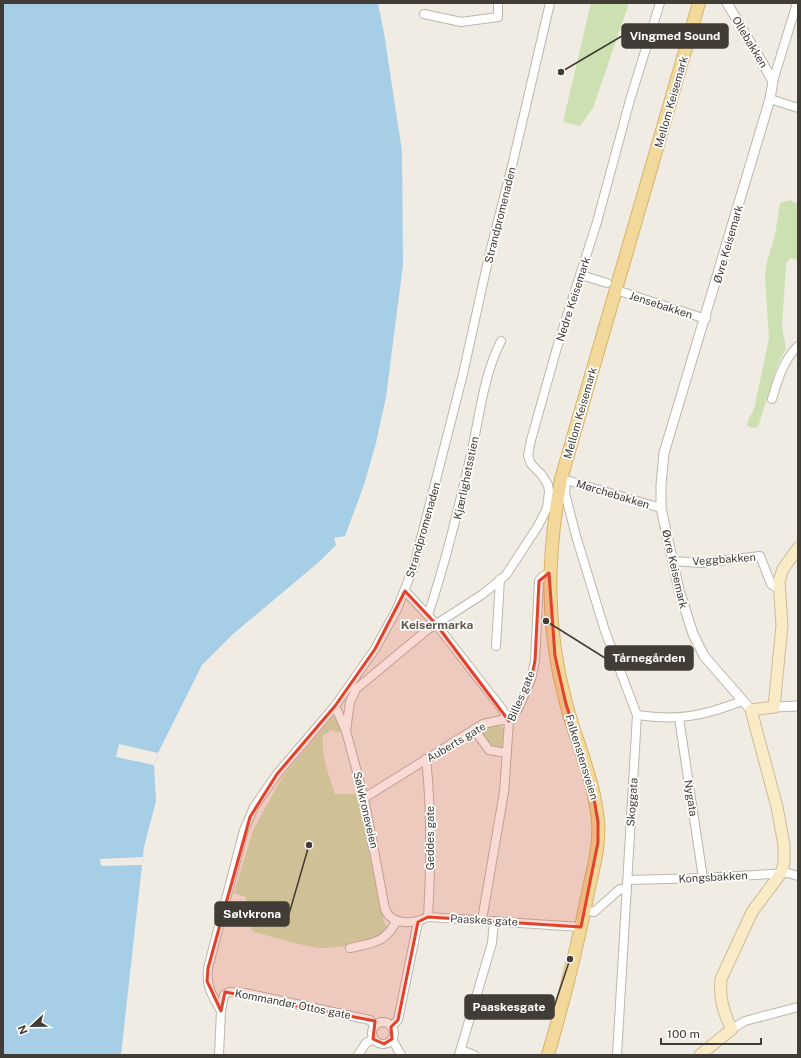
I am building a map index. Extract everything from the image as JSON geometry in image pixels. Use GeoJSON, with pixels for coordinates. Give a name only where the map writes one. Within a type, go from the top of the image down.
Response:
{"type":"FeatureCollection","features":[{"type":"Feature","properties":{"kind":"main road","name":"Mellom Keisemark"},"geometry":{"type":"LineString","coordinates":[[563,479],[612,287],[699,3]]}},
{"type":"Feature","properties":{"kind":"main road","name":"Falkenstensveien"},"geometry":{"type":"LineString","coordinates":[[548,1055],[585,910],[598,842],[598,822],[591,781],[566,704],[555,656],[549,600],[549,574],[563,479]]}},
{"type":"Feature","properties":{"kind":"main road"},"geometry":{"type":"LineString","coordinates":[[751,710],[774,707],[782,624],[778,589],[783,568],[798,548]]}},
{"type":"Feature","properties":{"kind":"main road","name":"Øvre Keisemark"},"geometry":{"type":"LineString","coordinates":[[732,1029],[722,1009],[720,990],[721,979],[752,912],[781,873],[784,863],[784,845],[774,794],[751,710]]}},
{"type":"Feature","properties":{"kind":"main road"},"geometry":{"type":"LineString","coordinates":[[700,1055],[732,1029]]}},
{"type":"Feature","properties":{"kind":"street","name":"Strandpromenaden"},"geometry":{"type":"LineString","coordinates":[[221,1011],[210,992],[207,981],[208,968],[244,830],[254,807],[277,774],[335,706],[375,649],[405,591],[414,566],[440,473],[489,256],[512,166],[550,3]]}},
{"type":"Feature","properties":{"kind":"street","name":"Nedre Keisemark"},"geometry":{"type":"LineString","coordinates":[[346,731],[350,702],[356,689],[436,624],[483,594],[506,574],[538,526],[547,508],[549,491],[548,485],[541,474],[531,464],[528,456],[558,344],[581,275],[605,194],[630,100],[660,3]]}},
{"type":"Feature","properties":{"kind":"street","name":"Ollebakken"},"geometry":{"type":"LineString","coordinates":[[727,3],[773,80]]}},
{"type":"Feature","properties":{"kind":"street"},"geometry":{"type":"LineString","coordinates":[[773,80],[797,3]]}},
{"type":"Feature","properties":{"kind":"street"},"geometry":{"type":"LineString","coordinates":[[424,14],[466,22],[498,17],[499,6]]}},
{"type":"Feature","properties":{"kind":"street","name":"Øvre Keisemark"},"geometry":{"type":"LineString","coordinates":[[751,710],[712,666],[698,647],[686,616],[672,561],[661,508],[664,454],[706,319],[770,99],[773,80]]}},
{"type":"Feature","properties":{"kind":"street"},"geometry":{"type":"LineString","coordinates":[[770,99],[798,108]]}},
{"type":"Feature","properties":{"kind":"street","name":"Jensebakken"},"geometry":{"type":"LineString","coordinates":[[581,275],[706,319]]}},
{"type":"Feature","properties":{"kind":"street","name":"Kjærlighetsstien"},"geometry":{"type":"LineString","coordinates":[[428,615],[458,517],[486,378],[494,354],[501,341]]}},
{"type":"Feature","properties":{"kind":"street"},"geometry":{"type":"LineString","coordinates":[[772,399],[780,371],[786,360],[798,346]]}},
{"type":"Feature","properties":{"kind":"street","name":"Mørchebakken"},"geometry":{"type":"LineString","coordinates":[[563,479],[661,508]]}},
{"type":"Feature","properties":{"kind":"street","name":"Mellom Keisemark"},"geometry":{"type":"LineString","coordinates":[[563,479],[576,536],[605,632],[637,715]]}},
{"type":"Feature","properties":{"kind":"street","name":"Veggbakken"},"geometry":{"type":"LineString","coordinates":[[672,561],[701,563],[760,556],[771,584],[778,589]]}},
{"type":"Feature","properties":{"kind":"street","name":"Billes gate"},"geometry":{"type":"LineString","coordinates":[[482,920],[504,792],[509,721],[520,706],[531,679],[535,661],[539,581],[542,577],[549,574]]}},
{"type":"Feature","properties":{"kind":"street"},"geometry":{"type":"LineString","coordinates":[[496,646],[500,579]]}},
{"type":"Feature","properties":{"kind":"street"},"geometry":{"type":"LineString","coordinates":[[405,591],[436,624],[482,682],[509,721]]}},
{"type":"Feature","properties":{"kind":"street"},"geometry":{"type":"LineString","coordinates":[[637,715],[661,718],[679,718],[710,712],[742,701]]}},
{"type":"Feature","properties":{"kind":"street","name":"Sølvkroneveien"},"geometry":{"type":"LineString","coordinates":[[335,706],[346,731],[364,798],[385,909],[388,917]]}},
{"type":"Feature","properties":{"kind":"street"},"geometry":{"type":"LineString","coordinates":[[774,707],[798,706]]}},
{"type":"Feature","properties":{"kind":"street","name":"Skoggata"},"geometry":{"type":"LineString","coordinates":[[617,1055],[637,715]]}},
{"type":"Feature","properties":{"kind":"street","name":"Nygata"},"geometry":{"type":"LineString","coordinates":[[679,718],[703,878]]}},
{"type":"Feature","properties":{"kind":"street","name":"Auberts gate"},"geometry":{"type":"LineString","coordinates":[[364,798],[474,729],[494,721],[509,721]]}},
{"type":"Feature","properties":{"kind":"street"},"geometry":{"type":"LineString","coordinates":[[474,729],[489,750],[507,753]]}},
{"type":"Feature","properties":{"kind":"street","name":"Geddes gate"},"geometry":{"type":"LineString","coordinates":[[426,760],[430,798],[431,851],[428,917]]}},
{"type":"Feature","properties":{"kind":"street","name":"Kongsbakken"},"geometry":{"type":"LineString","coordinates":[[628,880],[703,878],[781,873],[798,876]]}},
{"type":"Feature","properties":{"kind":"street"},"geometry":{"type":"LineString","coordinates":[[585,910],[594,912],[620,889],[627,890]]}},
{"type":"Feature","properties":{"kind":"street","name":"Paaskes gate"},"geometry":{"type":"LineString","coordinates":[[388,917],[396,921],[418,922],[428,917],[581,927]]}},
{"type":"Feature","properties":{"kind":"street"},"geometry":{"type":"LineString","coordinates":[[350,948],[382,939],[391,933],[396,921]]}},
{"type":"Feature","properties":{"kind":"street"},"geometry":{"type":"LineString","coordinates":[[474,1055],[460,1052],[492,943],[494,921]]}},
{"type":"Feature","properties":{"kind":"street"},"geometry":{"type":"LineString","coordinates":[[391,1027],[398,1020],[418,922]]}},
{"type":"Feature","properties":{"kind":"street","name":"Kommandør Ottos gate"},"geometry":{"type":"LineString","coordinates":[[219,1055],[221,1011],[224,995],[229,992],[370,1020],[375,1026]]}},
{"type":"Feature","properties":{"kind":"street"},"geometry":{"type":"LineString","coordinates":[[732,1029],[745,1021],[798,1007]]}},
{"type":"Feature","properties":{"kind":"street"},"geometry":{"type":"LineString","coordinates":[[392,1039],[387,1043],[381,1044],[373,1038],[372,1032],[375,1026],[384,1023],[391,1027],[393,1034],[392,1039],[401,1055]]}},
{"type":"Feature","properties":{"kind":"street"},"geometry":{"type":"LineString","coordinates":[[358,1055],[366,1043],[373,1038]]}},
{"type":"Feature","properties":{"kind":"highlighted area"},"geometry":{"type":"Polygon","coordinates":[[[549,573],[555,656],[566,704],[591,781],[598,822],[598,842],[581,927],[428,917],[418,922],[398,1020],[391,1027],[392,1039],[384,1044],[373,1039],[375,1021],[225,992],[221,1011],[207,981],[208,968],[250,817],[277,774],[335,706],[375,649],[405,591],[436,624],[509,721],[519,707],[531,679],[535,661],[539,581],[549,573]]]}},
{"type":"Feature","properties":{"kind":"green space"},"geometry":{"type":"Polygon","coordinates":[[[591,3],[629,3],[593,108],[580,126],[563,122],[591,3]]]}},
{"type":"Feature","properties":{"kind":"green space"},"geometry":{"type":"Polygon","coordinates":[[[790,200],[798,204],[798,260],[790,258],[786,264],[782,326],[786,349],[778,363],[758,427],[753,428],[747,426],[748,420],[754,409],[769,338],[765,278],[767,262],[775,235],[780,203],[790,200]]]}},
{"type":"Feature","properties":{"kind":"green space"},"geometry":{"type":"Polygon","coordinates":[[[333,716],[341,728],[339,733],[331,730],[323,736],[323,751],[326,766],[335,794],[358,794],[374,860],[384,923],[389,928],[384,933],[376,937],[357,943],[346,946],[319,948],[253,932],[245,918],[246,897],[234,893],[253,830],[283,776],[333,716]]]}},
{"type":"Feature","properties":{"kind":"green space"},"geometry":{"type":"Polygon","coordinates":[[[497,724],[504,728],[503,744],[501,748],[492,749],[481,735],[485,728],[497,724]]]}},
{"type":"Feature","properties":{"kind":"water"},"geometry":{"type":"Polygon","coordinates":[[[3,3],[378,3],[402,151],[403,265],[386,397],[376,443],[364,485],[345,536],[334,538],[336,545],[319,562],[233,634],[202,665],[158,753],[154,765],[156,801],[144,847],[121,1055],[3,1055],[3,3]]]}},
{"type":"Feature","properties":{"kind":"pier"},"geometry":{"type":"Polygon","coordinates":[[[119,744],[158,753],[154,765],[116,757],[119,744]]]}},
{"type":"Feature","properties":{"kind":"pier"},"geometry":{"type":"Polygon","coordinates":[[[143,857],[142,865],[101,866],[100,859],[143,857]]]}},
{"type":"Feature","properties":{"kind":"place","name":"Vingmed Sound"},"geometry":{"type":"Point","coordinates":[561,72]}},
{"type":"Feature","properties":{"kind":"place","name":"Tårnegården"},"geometry":{"type":"Point","coordinates":[546,621]}},
{"type":"Feature","properties":{"kind":"place","name":"Sølvkrona"},"geometry":{"type":"Point","coordinates":[309,845]}},
{"type":"Feature","properties":{"kind":"place","name":"Paaskesgate"},"geometry":{"type":"Point","coordinates":[570,959]}},
{"type":"Feature","properties":{"kind":"district","name":"Keisermarka"},"geometry":{"type":"Point","coordinates":[437,625]}}]}
